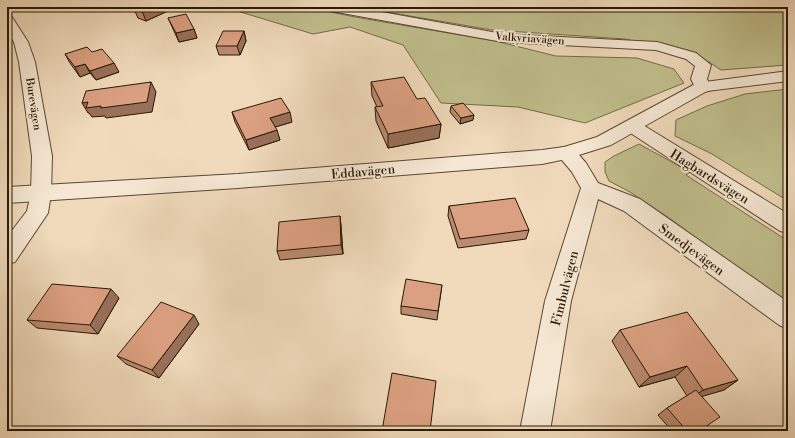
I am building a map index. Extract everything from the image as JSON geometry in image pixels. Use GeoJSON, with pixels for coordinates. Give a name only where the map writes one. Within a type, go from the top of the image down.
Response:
{"type":"FeatureCollection","features":[{"type":"Feature","properties":{"kind":"street","name":"Valkyriavägen"},"geometry":{"type":"LineString","coordinates":[[331,7],[446,29],[503,38],[656,46],[691,56],[703,65],[699,79],[703,87]]}},
{"type":"Feature","properties":{"kind":"street","name":"Burevägen"},"geometry":{"type":"LineString","coordinates":[[7,20],[21,42],[27,62],[42,156],[41,193],[37,213],[7,255]]}},
{"type":"Feature","properties":{"kind":"street"},"geometry":{"type":"LineString","coordinates":[[703,87],[788,76]]}},
{"type":"Feature","properties":{"kind":"street","name":"Eddavägen"},"geometry":{"type":"LineString","coordinates":[[7,195],[238,181],[542,157],[566,153],[604,141],[703,87]]}},
{"type":"Feature","properties":{"kind":"street","name":"Hagbardsvägen"},"geometry":{"type":"LineString","coordinates":[[632,126],[788,225]]}},
{"type":"Feature","properties":{"kind":"street"},"geometry":{"type":"LineString","coordinates":[[566,153],[579,168],[591,188]]}},
{"type":"Feature","properties":{"kind":"street","name":"Smedjevägen"},"geometry":{"type":"LineString","coordinates":[[591,188],[632,205],[788,317]]}},
{"type":"Feature","properties":{"kind":"street","name":"Fimbulvägen"},"geometry":{"type":"LineString","coordinates":[[535,431],[558,301],[591,188]]}},
{"type":"Feature","properties":{"kind":"shaded area"},"geometry":{"type":"Polygon","coordinates":[[[224,7],[306,7],[495,41],[556,56],[637,58],[674,69],[684,83],[585,123],[518,107],[441,103],[403,45],[350,27],[313,34],[224,7]]]}},
{"type":"Feature","properties":{"kind":"shaded area"},"geometry":{"type":"Polygon","coordinates":[[[357,7],[788,7],[788,65],[721,70],[709,62],[692,55],[625,39],[492,30],[357,7]]]}},
{"type":"Feature","properties":{"kind":"shaded area"},"geometry":{"type":"Polygon","coordinates":[[[788,89],[788,201],[712,154],[675,136],[676,120],[707,106],[745,94],[788,89]]]}},
{"type":"Feature","properties":{"kind":"shaded area"},"geometry":{"type":"Polygon","coordinates":[[[639,144],[690,172],[686,175],[788,241],[788,304],[672,220],[630,192],[609,181],[605,172],[605,162],[639,144]]]}},
{"type":"Feature","properties":{"kind":"building"},"geometry":{"type":"Polygon","coordinates":[[[153,7],[142,11],[134,8],[153,7]]]}},
{"type":"Feature","properties":{"kind":"building"},"geometry":{"type":"Polygon","coordinates":[[[186,14],[194,29],[176,33],[168,18],[186,14]]]}},
{"type":"Feature","properties":{"kind":"building"},"geometry":{"type":"Polygon","coordinates":[[[223,31],[244,31],[237,46],[216,46],[223,31]]]}},
{"type":"Feature","properties":{"kind":"building"},"geometry":{"type":"Polygon","coordinates":[[[87,47],[92,52],[102,49],[114,63],[90,71],[85,64],[75,67],[65,54],[87,47]]]}},
{"type":"Feature","properties":{"kind":"building"},"geometry":{"type":"Polygon","coordinates":[[[404,77],[417,99],[425,98],[441,124],[388,134],[375,107],[383,106],[371,82],[404,77]]]}},
{"type":"Feature","properties":{"kind":"building"},"geometry":{"type":"Polygon","coordinates":[[[151,82],[147,102],[101,108],[101,106],[86,108],[88,102],[82,103],[86,91],[151,82]]]}},
{"type":"Feature","properties":{"kind":"building"},"geometry":{"type":"Polygon","coordinates":[[[281,98],[290,112],[270,118],[277,130],[246,140],[232,112],[281,98]]]}},
{"type":"Feature","properties":{"kind":"building"},"geometry":{"type":"Polygon","coordinates":[[[463,103],[474,115],[461,118],[451,106],[463,103]]]}},
{"type":"Feature","properties":{"kind":"building"},"geometry":{"type":"Polygon","coordinates":[[[515,198],[529,230],[460,239],[449,206],[515,198]]]}},
{"type":"Feature","properties":{"kind":"building"},"geometry":{"type":"Polygon","coordinates":[[[340,216],[341,245],[277,251],[279,222],[340,216]]]}},
{"type":"Feature","properties":{"kind":"building"},"geometry":{"type":"Polygon","coordinates":[[[406,279],[442,285],[438,311],[401,306],[406,279]]]}},
{"type":"Feature","properties":{"kind":"building"},"geometry":{"type":"Polygon","coordinates":[[[52,284],[111,289],[90,325],[27,320],[52,284]]]}},
{"type":"Feature","properties":{"kind":"building"},"geometry":{"type":"Polygon","coordinates":[[[161,302],[194,315],[152,370],[117,356],[161,302]]]}},
{"type":"Feature","properties":{"kind":"building"},"geometry":{"type":"Polygon","coordinates":[[[687,312],[738,380],[703,390],[687,366],[650,377],[620,330],[687,312]]]}},
{"type":"Feature","properties":{"kind":"building"},"geometry":{"type":"Polygon","coordinates":[[[392,373],[436,381],[430,431],[382,431],[392,373]]]}},
{"type":"Feature","properties":{"kind":"building"},"geometry":{"type":"Polygon","coordinates":[[[696,390],[720,417],[699,431],[687,431],[667,408],[696,390]]]}}]}
